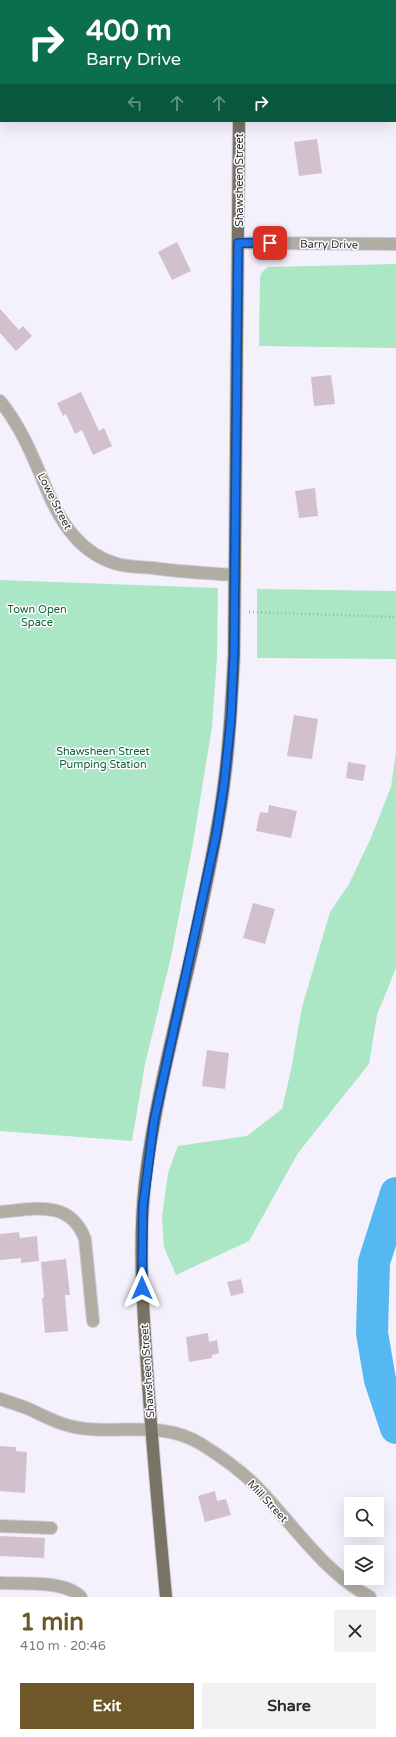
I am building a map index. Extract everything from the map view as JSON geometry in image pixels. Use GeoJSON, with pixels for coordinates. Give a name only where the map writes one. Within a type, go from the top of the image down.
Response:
{"type":"FeatureCollection","features":[{"type":"Feature","properties":{"kind":"main road","name":"Shawsheen Street"},"geometry":{"type":"LineString","coordinates":[[166,1597],[151,1428],[142,1288],[142,1234],[146,1180],[155,1115],[216,836],[224,784],[231,718],[234,654],[239,122]]}},
{"type":"Feature","properties":{"kind":"street","name":"Barry Drive"},"geometry":{"type":"LineString","coordinates":[[238,243],[396,244]]}},
{"type":"Feature","properties":{"kind":"street","name":"Lowe Street"},"geometry":{"type":"LineString","coordinates":[[0,401],[16,422],[25,439],[64,523],[75,538],[89,550],[100,557],[118,564],[164,570],[234,575]]}},
{"type":"Feature","properties":{"kind":"street"},"geometry":{"type":"LineString","coordinates":[[0,1212],[48,1208],[63,1212],[75,1220],[85,1239],[93,1321]]}},
{"type":"Feature","properties":{"kind":"street","name":"Mill Street"},"geometry":{"type":"LineString","coordinates":[[0,1399],[70,1426],[86,1429],[151,1428],[188,1438],[199,1443],[240,1472],[259,1489],[323,1561],[346,1582],[370,1597]]}},
{"type":"Feature","properties":{"kind":"street"},"geometry":{"type":"LineString","coordinates":[[0,1526],[50,1528]]}},
{"type":"Feature","properties":{"kind":"street"},"geometry":{"type":"LineString","coordinates":[[0,1583],[58,1586],[73,1591],[81,1597]]}},
{"type":"Feature","properties":{"kind":"path"},"geometry":{"type":"LineString","coordinates":[[234,611],[396,617]]}},
{"type":"Feature","properties":{"kind":"green space"},"geometry":{"type":"Polygon","coordinates":[[[396,264],[396,348],[259,346],[260,277],[262,272],[268,267],[396,264]]]}},
{"type":"Feature","properties":{"kind":"green space","name":"Shawsheen Street Pumping Station"},"geometry":{"type":"Polygon","coordinates":[[[0,580],[218,588],[217,656],[212,727],[193,843],[171,957],[145,1064],[132,1141],[0,1131],[0,580]]]}},
{"type":"Feature","properties":{"kind":"green space"},"geometry":{"type":"Polygon","coordinates":[[[257,589],[396,591],[396,659],[257,658],[257,589]]]}},
{"type":"Feature","properties":{"kind":"green space"},"geometry":{"type":"Polygon","coordinates":[[[396,752],[396,968],[377,1015],[369,1064],[298,1153],[249,1241],[176,1275],[164,1247],[162,1217],[168,1173],[178,1146],[247,1136],[282,1109],[291,1070],[302,1007],[330,912],[349,884],[370,840],[391,787],[396,752]]]}},
{"type":"Feature","properties":{"kind":"building"},"geometry":{"type":"Polygon","coordinates":[[[317,139],[322,173],[299,176],[294,142],[317,139]]]}},
{"type":"Feature","properties":{"kind":"building"},"geometry":{"type":"Polygon","coordinates":[[[177,242],[191,271],[172,280],[158,252],[177,242]]]}},
{"type":"Feature","properties":{"kind":"building"},"geometry":{"type":"Polygon","coordinates":[[[0,309],[19,330],[23,326],[32,336],[16,351],[0,333],[0,309]]]}},
{"type":"Feature","properties":{"kind":"building"},"geometry":{"type":"Polygon","coordinates":[[[331,375],[335,404],[314,406],[311,377],[331,375]]]}},
{"type":"Feature","properties":{"kind":"building"},"geometry":{"type":"Polygon","coordinates":[[[81,392],[99,431],[104,428],[112,446],[93,455],[82,430],[75,434],[66,414],[63,416],[57,403],[81,392]]]}},
{"type":"Feature","properties":{"kind":"building"},"geometry":{"type":"Polygon","coordinates":[[[315,488],[318,516],[299,518],[295,491],[315,488]]]}},
{"type":"Feature","properties":{"kind":"building"},"geometry":{"type":"Polygon","coordinates":[[[294,715],[318,719],[312,759],[287,756],[294,715]]]}},
{"type":"Feature","properties":{"kind":"building"},"geometry":{"type":"Polygon","coordinates":[[[348,762],[366,765],[363,781],[346,778],[348,762]]]}},
{"type":"Feature","properties":{"kind":"building"},"geometry":{"type":"Polygon","coordinates":[[[269,805],[297,811],[291,838],[256,831],[260,812],[268,813],[269,805]]]}},
{"type":"Feature","properties":{"kind":"building"},"geometry":{"type":"Polygon","coordinates":[[[253,903],[275,909],[265,944],[243,938],[253,903]]]}},
{"type":"Feature","properties":{"kind":"building"},"geometry":{"type":"Polygon","coordinates":[[[207,1050],[229,1053],[225,1089],[202,1086],[207,1050]]]}},
{"type":"Feature","properties":{"kind":"building"},"geometry":{"type":"Polygon","coordinates":[[[19,1232],[20,1238],[37,1236],[39,1261],[21,1263],[21,1258],[0,1260],[0,1234],[19,1232]]]}},
{"type":"Feature","properties":{"kind":"building"},"geometry":{"type":"Polygon","coordinates":[[[66,1259],[70,1295],[65,1295],[68,1331],[45,1333],[41,1262],[66,1259]]]}},
{"type":"Feature","properties":{"kind":"building"},"geometry":{"type":"Polygon","coordinates":[[[241,1279],[244,1293],[231,1296],[227,1282],[241,1279]]]}},
{"type":"Feature","properties":{"kind":"building"},"geometry":{"type":"Polygon","coordinates":[[[208,1333],[209,1342],[217,1340],[219,1353],[212,1355],[212,1358],[189,1362],[186,1337],[208,1333]]]}},
{"type":"Feature","properties":{"kind":"building"},"geometry":{"type":"Polygon","coordinates":[[[0,1446],[16,1447],[16,1451],[27,1452],[25,1493],[0,1491],[0,1446]]]}},
{"type":"Feature","properties":{"kind":"building"},"geometry":{"type":"Polygon","coordinates":[[[215,1491],[217,1501],[226,1499],[231,1515],[205,1522],[198,1496],[215,1491]]]}},
{"type":"Feature","properties":{"kind":"building"},"geometry":{"type":"Polygon","coordinates":[[[0,1536],[45,1538],[44,1558],[0,1556],[0,1536]]]}},
{"type":"Feature","properties":{"kind":"waterway"},"geometry":{"type":"LineString","coordinates":[[396,1193],[374,1262],[372,1333],[380,1380],[396,1428]]}},
{"type":"Feature","properties":{"kind":"route"},"geometry":{"type":"LineString","coordinates":[[142,1288],[143,1207],[154,1121],[196,934],[216,836],[224,784],[231,718],[234,654],[238,243],[270,243]]}},
{"type":"Feature","properties":{"kind":"park label","name":"Town Open Space"},"geometry":{"type":"Point","coordinates":[37,615]}}]}
